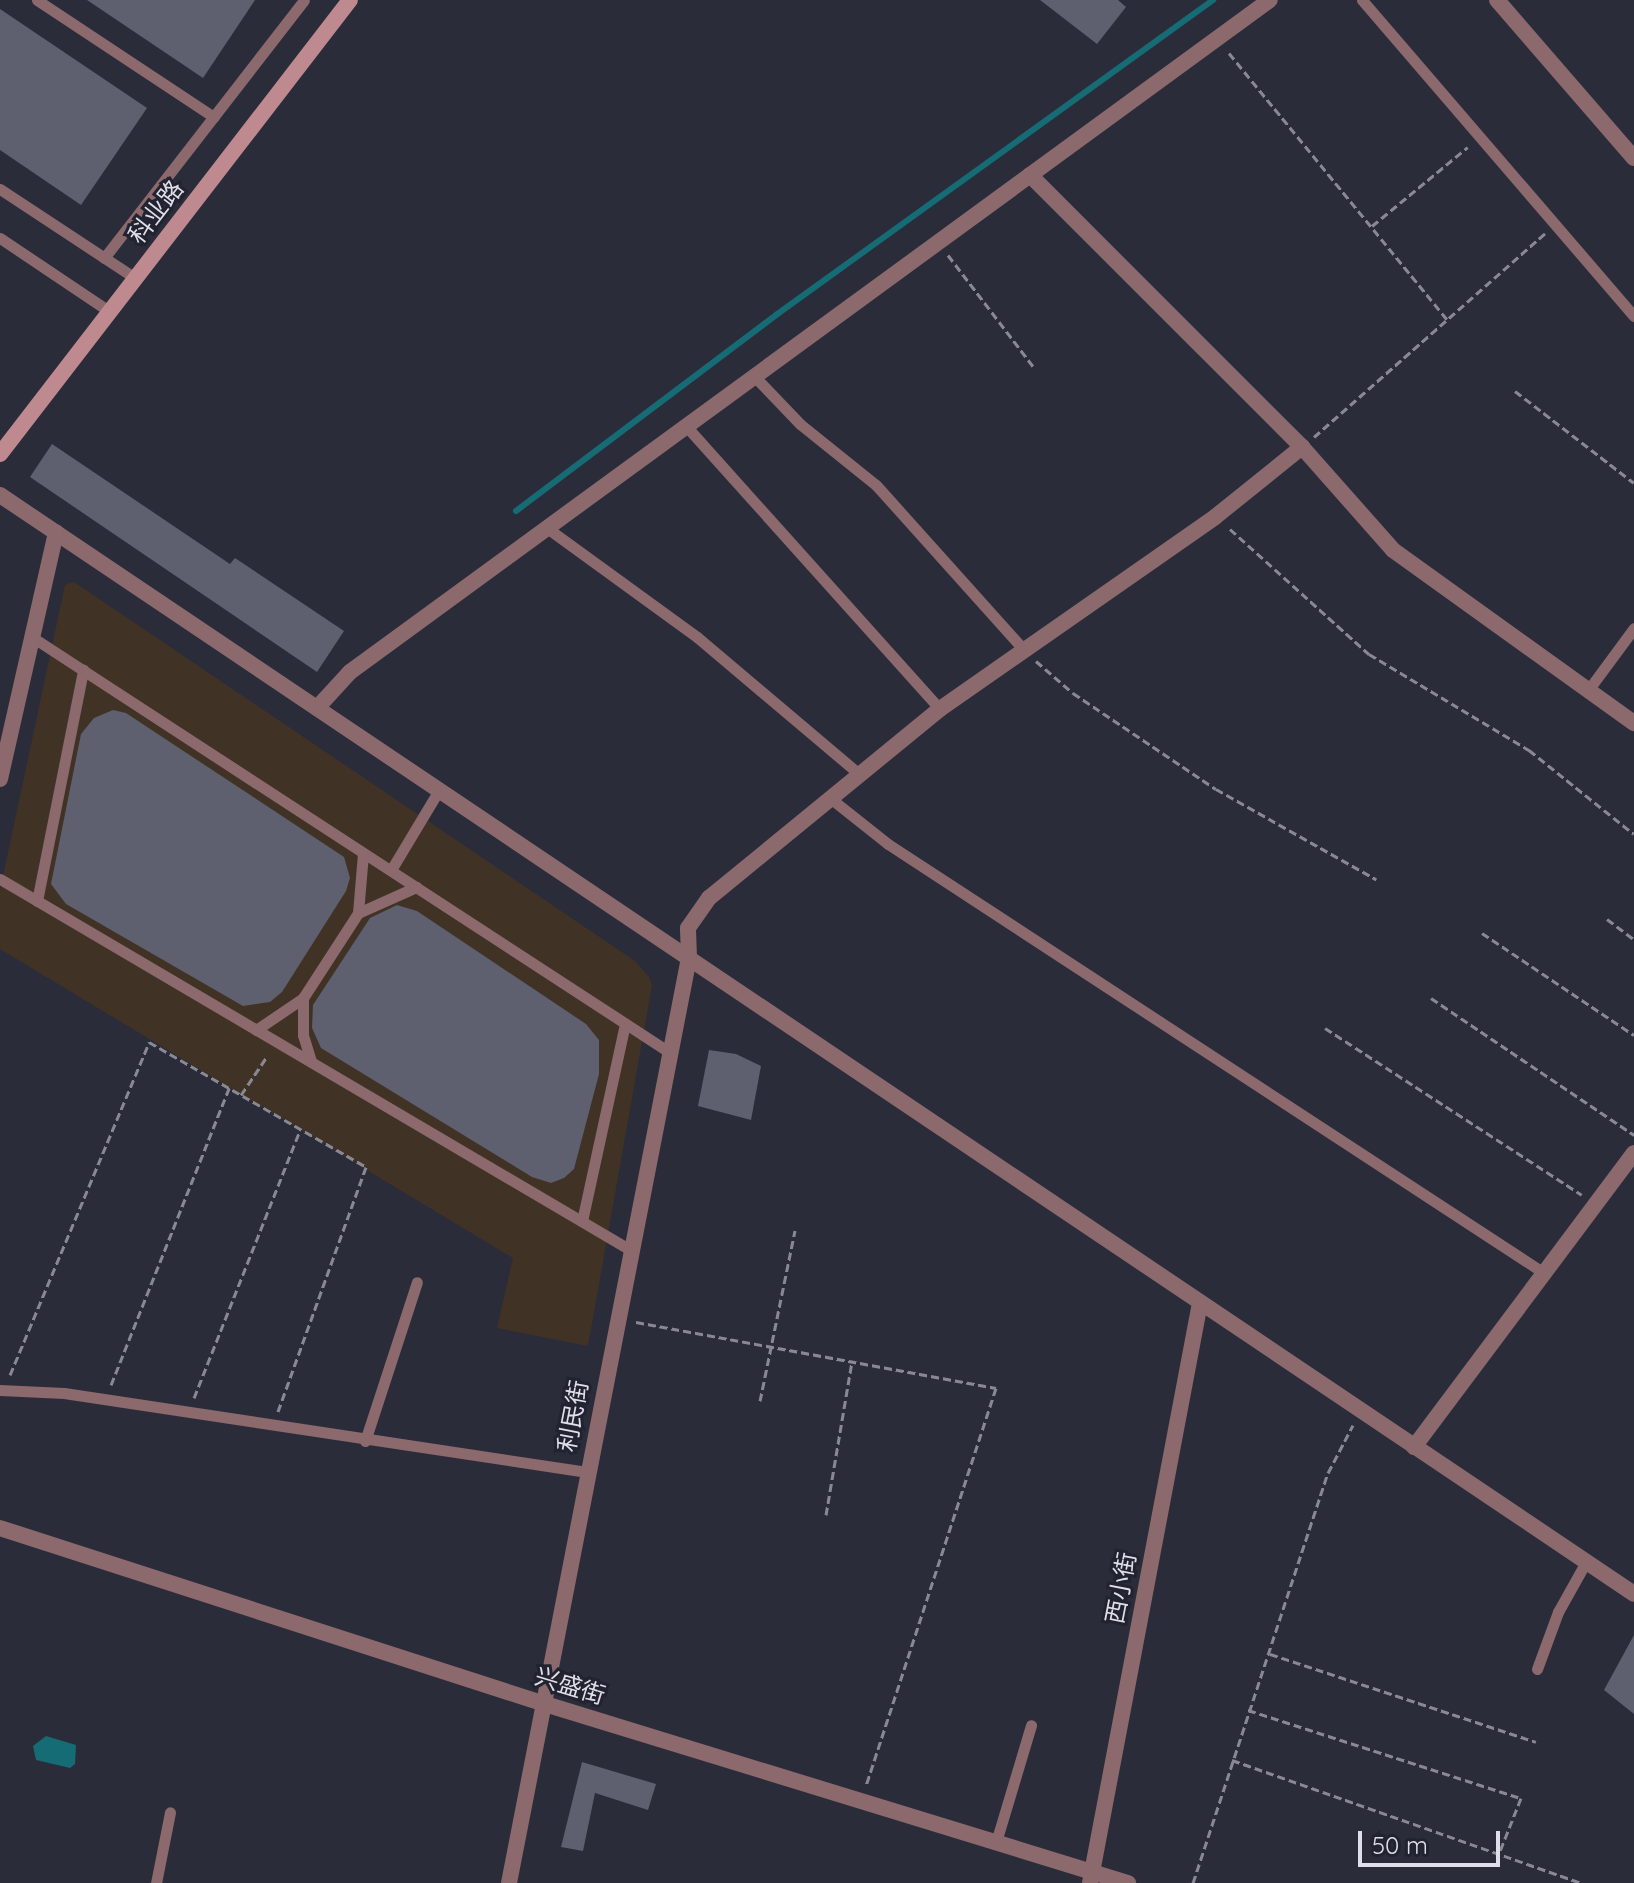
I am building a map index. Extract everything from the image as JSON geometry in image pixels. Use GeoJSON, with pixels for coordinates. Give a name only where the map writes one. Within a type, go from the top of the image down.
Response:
{"type":"FeatureCollection","features":[{"type":"Feature","properties":{"kind":"street","name":"科业路"},"geometry":{"type":"LineString","coordinates":[[0,454],[350,0]]}},
{"type":"Feature","properties":{"kind":"street"},"geometry":{"type":"LineString","coordinates":[[317,708],[350,672],[1270,0]]}},
{"type":"Feature","properties":{"kind":"street"},"geometry":{"type":"LineString","coordinates":[[1497,0],[1634,158]]}},
{"type":"Feature","properties":{"kind":"street"},"geometry":{"type":"LineString","coordinates":[[1030,175],[1302,447],[1393,550],[1634,723]]}},
{"type":"Feature","properties":{"kind":"street","name":"利民街"},"geometry":{"type":"LineString","coordinates":[[509,1883],[629,1249],[689,958],[688,928],[709,898],[940,709],[1215,517],[1302,447]]}},
{"type":"Feature","properties":{"kind":"street"},"geometry":{"type":"LineString","coordinates":[[0,495],[1634,1594]]}},
{"type":"Feature","properties":{"kind":"street"},"geometry":{"type":"LineString","coordinates":[[0,779],[7,720],[32,637],[56,532]]}},
{"type":"Feature","properties":{"kind":"street"},"geometry":{"type":"LineString","coordinates":[[1414,1447],[1634,1153]]}},
{"type":"Feature","properties":{"kind":"street","name":"西小街"},"geometry":{"type":"LineString","coordinates":[[1091,1877],[1200,1303]]}},
{"type":"Feature","properties":{"kind":"street","name":"兴盛街"},"geometry":{"type":"LineString","coordinates":[[0,1528],[545,1704],[996,1842],[1091,1877],[1128,1883]]}},
{"type":"Feature","properties":{"kind":"lane"},"geometry":{"type":"LineString","coordinates":[[37,0],[214,117]]}},
{"type":"Feature","properties":{"kind":"lane"},"geometry":{"type":"LineString","coordinates":[[104,258],[304,0]]}},
{"type":"Feature","properties":{"kind":"lane"},"geometry":{"type":"LineString","coordinates":[[1362,0],[1553,227],[1634,316]]}},
{"type":"Feature","properties":{"kind":"lane"},"geometry":{"type":"LineString","coordinates":[[0,189],[135,278]]}},
{"type":"Feature","properties":{"kind":"lane"},"geometry":{"type":"LineString","coordinates":[[0,238],[110,312]]}},
{"type":"Feature","properties":{"kind":"lane"},"geometry":{"type":"LineString","coordinates":[[754,376],[800,424],[876,485],[1024,650]]}},
{"type":"Feature","properties":{"kind":"lane"},"geometry":{"type":"LineString","coordinates":[[686,426],[940,709]]}},
{"type":"Feature","properties":{"kind":"lane"},"geometry":{"type":"LineString","coordinates":[[547,528],[697,637],[859,774]]}},
{"type":"Feature","properties":{"kind":"lane"},"geometry":{"type":"LineString","coordinates":[[1589,689],[1634,628]]}},
{"type":"Feature","properties":{"kind":"lane"},"geometry":{"type":"LineString","coordinates":[[32,637],[669,1052]]}},
{"type":"Feature","properties":{"kind":"lane"},"geometry":{"type":"LineString","coordinates":[[37,901],[83,670]]}},
{"type":"Feature","properties":{"kind":"lane"},"geometry":{"type":"LineString","coordinates":[[391,870],[439,790]]}},
{"type":"Feature","properties":{"kind":"lane"},"geometry":{"type":"LineString","coordinates":[[830,798],[888,844],[1544,1273]]}},
{"type":"Feature","properties":{"kind":"lane"},"geometry":{"type":"LineString","coordinates":[[256,1030],[303,998],[358,913],[363,853]]}},
{"type":"Feature","properties":{"kind":"lane"},"geometry":{"type":"LineString","coordinates":[[0,879],[629,1249]]}},
{"type":"Feature","properties":{"kind":"lane"},"geometry":{"type":"LineString","coordinates":[[358,913],[416,887]]}},
{"type":"Feature","properties":{"kind":"lane"},"geometry":{"type":"LineString","coordinates":[[303,998],[303,1035],[311,1062]]}},
{"type":"Feature","properties":{"kind":"lane"},"geometry":{"type":"LineString","coordinates":[[582,1221],[625,1024]]}},
{"type":"Feature","properties":{"kind":"lane"},"geometry":{"type":"LineString","coordinates":[[365,1441],[417,1282]]}},
{"type":"Feature","properties":{"kind":"lane"},"geometry":{"type":"LineString","coordinates":[[2,1390],[105,1400],[587,1472]]}},
{"type":"Feature","properties":{"kind":"lane"},"geometry":{"type":"LineString","coordinates":[[1537,1669],[1558,1612],[1586,1562]]}},
{"type":"Feature","properties":{"kind":"lane"},"geometry":{"type":"LineString","coordinates":[[996,1842],[1031,1725]]}},
{"type":"Feature","properties":{"kind":"lane"},"geometry":{"type":"LineString","coordinates":[[156,1883],[170,1812]]}},
{"type":"Feature","properties":{"kind":"path"},"geometry":{"type":"LineString","coordinates":[[1217,39],[1447,319]]}},
{"type":"Feature","properties":{"kind":"path"},"geometry":{"type":"LineString","coordinates":[[1372,226],[1478,138]]}},
{"type":"Feature","properties":{"kind":"path"},"geometry":{"type":"LineString","coordinates":[[1302,447],[1553,227]]}},
{"type":"Feature","properties":{"kind":"path"},"geometry":{"type":"LineString","coordinates":[[938,242],[1033,366]]}},
{"type":"Feature","properties":{"kind":"path"},"geometry":{"type":"LineString","coordinates":[[1515,391],[1634,483]]}},
{"type":"Feature","properties":{"kind":"path"},"geometry":{"type":"LineString","coordinates":[[1215,517],[1369,654],[1529,750],[1634,834]]}},
{"type":"Feature","properties":{"kind":"path"},"geometry":{"type":"LineString","coordinates":[[1024,650],[1073,693],[1216,789],[1376,879]]}},
{"type":"Feature","properties":{"kind":"path"},"geometry":{"type":"LineString","coordinates":[[1607,919],[1634,939]]}},
{"type":"Feature","properties":{"kind":"path"},"geometry":{"type":"LineString","coordinates":[[1482,933],[1634,1035]]}},
{"type":"Feature","properties":{"kind":"path"},"geometry":{"type":"LineString","coordinates":[[1431,998],[1634,1135]]}},
{"type":"Feature","properties":{"kind":"path"},"geometry":{"type":"LineString","coordinates":[[1325,1028],[1596,1204]]}},
{"type":"Feature","properties":{"kind":"path"},"geometry":{"type":"LineString","coordinates":[[2,1390],[149,1042],[366,1167],[272,1426]]}},
{"type":"Feature","properties":{"kind":"path"},"geometry":{"type":"LineString","coordinates":[[241,1095],[276,1042]]}},
{"type":"Feature","properties":{"kind":"path"},"geometry":{"type":"LineString","coordinates":[[105,1400],[229,1088]]}},
{"type":"Feature","properties":{"kind":"path"},"geometry":{"type":"LineString","coordinates":[[188,1413],[301,1130]]}},
{"type":"Feature","properties":{"kind":"path"},"geometry":{"type":"LineString","coordinates":[[760,1401],[795,1231]]}},
{"type":"Feature","properties":{"kind":"path"},"geometry":{"type":"LineString","coordinates":[[616,1318],[996,1388],[861,1801]]}},
{"type":"Feature","properties":{"kind":"path"},"geometry":{"type":"LineString","coordinates":[[826,1515],[852,1361]]}},
{"type":"Feature","properties":{"kind":"path"},"geometry":{"type":"LineString","coordinates":[[1193,1883],[1328,1473],[1361,1411]]}},
{"type":"Feature","properties":{"kind":"path"},"geometry":{"type":"LineString","coordinates":[[1269,1654],[1536,1742]]}},
{"type":"Feature","properties":{"kind":"path"},"geometry":{"type":"LineString","coordinates":[[1248,1710],[1521,1798],[1500,1851]]}},
{"type":"Feature","properties":{"kind":"path"},"geometry":{"type":"LineString","coordinates":[[1232,1760],[1500,1851],[1582,1883]]}},
{"type":"Feature","properties":{"kind":"shaded area"},"geometry":{"type":"Polygon","coordinates":[[[74,582],[635,961],[649,977],[652,985],[588,1346],[497,1328],[513,1258],[0,949],[0,890],[65,585],[74,582]]]}},
{"type":"Feature","properties":{"kind":"water"},"geometry":{"type":"Polygon","coordinates":[[[46,1736],[76,1745],[75,1764],[70,1768],[36,1760],[33,1746],[46,1736]]]}},
{"type":"Feature","properties":{"kind":"building"},"geometry":{"type":"Polygon","coordinates":[[[87,0],[255,0],[203,78],[87,0]]]}},
{"type":"Feature","properties":{"kind":"building"},"geometry":{"type":"Polygon","coordinates":[[[1040,0],[1118,0],[1126,7],[1097,44],[1040,0]]]}},
{"type":"Feature","properties":{"kind":"building"},"geometry":{"type":"Polygon","coordinates":[[[0,9],[147,108],[81,205],[0,150],[0,9]]]}},
{"type":"Feature","properties":{"kind":"building"},"geometry":{"type":"Polygon","coordinates":[[[52,444],[230,564],[235,558],[344,631],[317,672],[30,477],[52,444]]]}},
{"type":"Feature","properties":{"kind":"building"},"geometry":{"type":"Polygon","coordinates":[[[113,710],[126,713],[344,857],[350,878],[346,891],[282,992],[270,1002],[243,1006],[66,904],[51,884],[81,734],[94,718],[113,710]]]}},
{"type":"Feature","properties":{"kind":"building"},"geometry":{"type":"Polygon","coordinates":[[[397,905],[417,911],[586,1024],[599,1040],[599,1074],[574,1169],[564,1178],[551,1183],[532,1177],[321,1048],[312,1028],[313,1005],[370,918],[397,905]]]}},
{"type":"Feature","properties":{"kind":"building"},"geometry":{"type":"Polygon","coordinates":[[[709,1050],[736,1054],[761,1066],[751,1120],[698,1106],[709,1050]]]}},
{"type":"Feature","properties":{"kind":"building"},"geometry":{"type":"Polygon","coordinates":[[[1634,1635],[1634,1714],[1604,1690],[1634,1635]]]}},
{"type":"Feature","properties":{"kind":"building"},"geometry":{"type":"Polygon","coordinates":[[[582,1762],[656,1784],[648,1810],[595,1793],[583,1851],[561,1847],[582,1762]]]}},
{"type":"Feature","properties":{"kind":"waterway"},"geometry":{"type":"LineString","coordinates":[[516,511],[776,315],[1213,0]]}}]}
